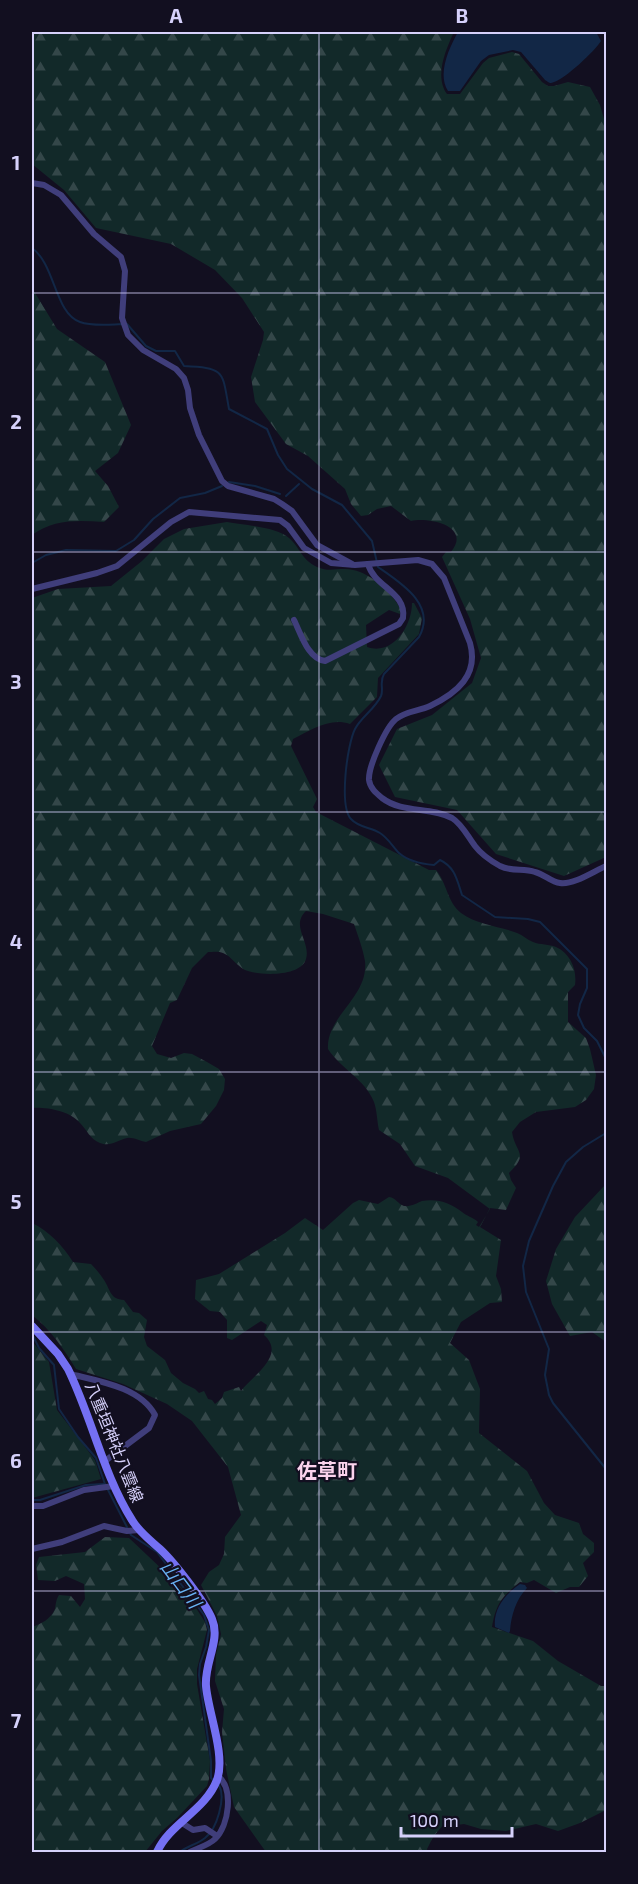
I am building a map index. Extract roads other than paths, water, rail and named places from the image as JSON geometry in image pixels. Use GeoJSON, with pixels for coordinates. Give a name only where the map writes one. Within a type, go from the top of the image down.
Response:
{"type":"FeatureCollection","features":[{"type":"Feature","properties":{"kind":"main road","name":"八重垣神社八雲線"},"geometry":{"type":"LineString","coordinates":[[32,1326],[58,1354],[70,1374],[105,1461],[110,1488],[127,1512],[132,1531],[162,1551],[206,1609],[214,1628],[206,1685],[218,1750],[216,1780]]}},
{"type":"Feature","properties":{"kind":"main road"},"geometry":{"type":"LineString","coordinates":[[157,1852],[167,1836],[206,1800],[216,1780]]}},
{"type":"Feature","properties":{"kind":"street"},"geometry":{"type":"LineString","coordinates":[[32,183],[44,185],[61,195],[94,234],[121,257],[125,271],[124,324],[128,335],[143,350],[176,369],[184,378],[188,390],[189,408],[199,435],[222,481],[228,486],[274,499],[282,504],[299,520],[317,545],[355,565]]}},
{"type":"Feature","properties":{"kind":"street"},"geometry":{"type":"LineString","coordinates":[[32,589],[117,566],[125,562],[171,522],[189,512],[280,519],[288,526],[299,543],[313,554],[331,563],[355,565],[418,560],[432,564],[444,578],[470,643],[473,662],[467,677],[445,697],[430,706],[405,713],[392,723],[371,768],[369,782],[372,788],[385,801],[402,808],[453,819],[481,853],[494,863],[511,871],[534,871],[561,884],[569,883],[606,866]]}},
{"type":"Feature","properties":{"kind":"street"},"geometry":{"type":"LineString","coordinates":[[294,620],[312,655],[325,661],[399,624],[403,618],[402,604],[393,592],[370,572],[373,563]]}},
{"type":"Feature","properties":{"kind":"street"},"geometry":{"type":"LineString","coordinates":[[70,1374],[102,1382],[136,1395],[146,1402],[155,1415],[149,1428],[105,1461]]}},
{"type":"Feature","properties":{"kind":"street"},"geometry":{"type":"LineString","coordinates":[[32,1506],[43,1506],[84,1490],[110,1488]]}},
{"type":"Feature","properties":{"kind":"street"},"geometry":{"type":"LineString","coordinates":[[32,1549],[62,1542],[104,1526],[132,1531]]}},
{"type":"Feature","properties":{"kind":"street"},"geometry":{"type":"LineString","coordinates":[[190,1852],[224,1824],[228,1797],[222,1779],[216,1780]]}},
{"type":"Feature","properties":{"kind":"street"},"geometry":{"type":"LineString","coordinates":[[182,1823],[193,1830],[205,1828],[213,1833]]}},
{"type":"Feature","properties":{"kind":"water"},"geometry":{"type":"Polygon","coordinates":[[[458,32],[596,32],[601,41],[572,70],[552,83],[545,80],[521,52],[513,50],[489,55],[481,61],[460,91],[448,91],[444,69],[448,53],[458,32]]]}},
{"type":"Feature","properties":{"kind":"water"},"geometry":{"type":"Polygon","coordinates":[[[520,1584],[527,1588],[515,1608],[509,1633],[495,1627],[496,1614],[509,1592],[520,1584]]]}},
{"type":"Feature","properties":{"kind":"waterway"},"geometry":{"type":"LineString","coordinates":[[32,248],[46,265],[60,299],[72,317],[80,322],[91,324],[127,324],[146,346],[156,351],[175,351],[184,366],[208,368],[220,374],[229,409],[267,429],[287,469],[312,489],[342,505],[372,541],[378,567],[414,596],[423,615],[419,637],[384,674],[381,696],[355,729],[352,737],[345,789],[347,812],[354,822],[380,833],[407,858],[429,865],[434,865],[440,860],[445,863],[455,874],[462,895],[495,917],[540,922],[587,969],[587,988],[578,1015],[584,1028],[597,1041],[606,1059]]}},
{"type":"Feature","properties":{"kind":"waterway"},"geometry":{"type":"LineString","coordinates":[[229,482],[255,486],[280,494]]}},
{"type":"Feature","properties":{"kind":"waterway"},"geometry":{"type":"LineString","coordinates":[[286,496],[299,484]]}},
{"type":"Feature","properties":{"kind":"waterway"},"geometry":{"type":"LineString","coordinates":[[32,563],[46,555],[66,550],[116,551],[134,540],[153,519],[180,498],[205,493],[222,486]]}},
{"type":"Feature","properties":{"kind":"waterway"},"geometry":{"type":"LineString","coordinates":[[606,1133],[583,1147],[566,1162],[529,1241],[523,1266],[526,1292],[549,1349],[545,1375],[549,1395],[606,1469]]}},
{"type":"Feature","properties":{"kind":"waterway","name":"山口川"},"geometry":{"type":"LineString","coordinates":[[32,1334],[39,1348],[54,1365],[59,1409],[96,1458],[105,1484],[131,1535],[157,1552],[204,1615],[209,1630],[199,1675],[211,1761],[211,1778],[214,1781]]}},
{"type":"Feature","properties":{"kind":"waterway"},"geometry":{"type":"LineString","coordinates":[[32,1500],[40,1500],[86,1485],[104,1484]]}},
{"type":"Feature","properties":{"kind":"waterway","name":"山口川"},"geometry":{"type":"LineString","coordinates":[[180,1852],[202,1840],[213,1828],[221,1805],[219,1785]]}},
{"type":"Feature","properties":{"kind":"district","name":"佐草町"},"geometry":{"type":"Point","coordinates":[327,1470]}}]}
